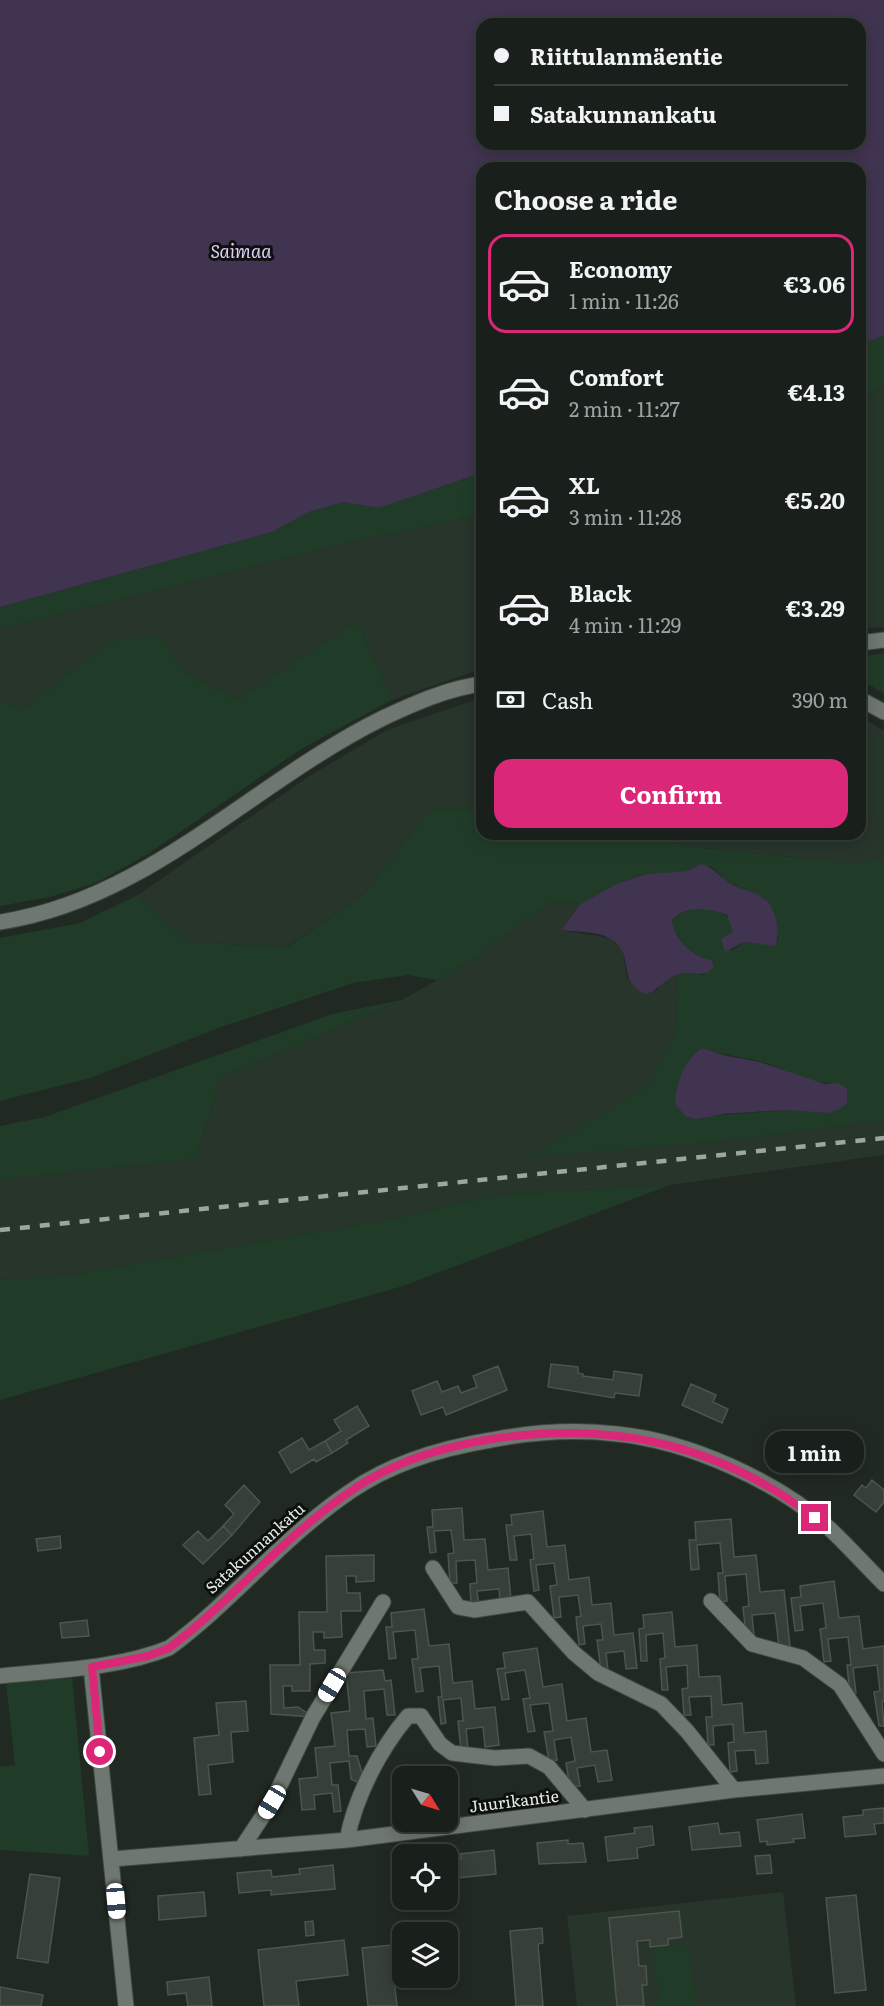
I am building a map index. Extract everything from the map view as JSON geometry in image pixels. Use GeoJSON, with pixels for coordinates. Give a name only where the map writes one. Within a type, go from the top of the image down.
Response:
{"type":"FeatureCollection","features":[{"type":"Feature","properties":{"kind":"street"},"geometry":{"type":"LineString","coordinates":[[866,642],[884,640]]}},
{"type":"Feature","properties":{"kind":"street"},"geometry":{"type":"LineString","coordinates":[[0,922],[90,898],[149,867],[343,738],[404,708],[476,685]]}},
{"type":"Feature","properties":{"kind":"street"},"geometry":{"type":"LineString","coordinates":[[866,702],[884,712]]}},
{"type":"Feature","properties":{"kind":"street","name":"Satakunnankatu"},"geometry":{"type":"LineString","coordinates":[[0,1676],[92,1667],[148,1656],[169,1648],[306,1524],[353,1489],[401,1463],[462,1444],[518,1435],[573,1432],[618,1434],[652,1440],[729,1466],[801,1507],[829,1528],[884,1584]]}},
{"type":"Feature","properties":{"kind":"street"},"geometry":{"type":"LineString","coordinates":[[433,1568],[458,1607],[474,1610],[528,1602],[574,1653],[598,1673],[661,1704],[687,1731],[734,1790]]}},
{"type":"Feature","properties":{"kind":"street"},"geometry":{"type":"LineString","coordinates":[[711,1601],[752,1644],[803,1658],[840,1685],[884,1754]]}},
{"type":"Feature","properties":{"kind":"street"},"geometry":{"type":"LineString","coordinates":[[241,1849],[272,1802],[313,1717],[383,1602]]}},
{"type":"Feature","properties":{"kind":"street"},"geometry":{"type":"LineString","coordinates":[[92,1667],[126,2006]]}},
{"type":"Feature","properties":{"kind":"street"},"geometry":{"type":"LineString","coordinates":[[347,1840],[358,1803],[377,1762],[396,1730],[408,1716],[421,1716],[440,1743],[452,1753],[495,1758],[529,1756],[549,1767],[585,1810]]}},
{"type":"Feature","properties":{"kind":"street","name":"Juurikantie"},"geometry":{"type":"LineString","coordinates":[[112,1859],[347,1840],[734,1790],[884,1776]]}},
{"type":"Feature","properties":{"kind":"shaded area"},"geometry":{"type":"Polygon","coordinates":[[[884,387],[884,627],[866,628],[866,394],[884,387]]]}},
{"type":"Feature","properties":{"kind":"shaded area"},"geometry":{"type":"Polygon","coordinates":[[[476,515],[476,671],[392,700],[357,621],[237,700],[182,672],[107,643],[22,711],[0,700],[0,629],[358,541],[476,515]]]}},
{"type":"Feature","properties":{"kind":"shaded area"},"geometry":{"type":"Polygon","coordinates":[[[476,700],[476,809],[429,810],[365,893],[287,947],[188,942],[138,895],[308,777],[387,730],[476,700]]]}},
{"type":"Feature","properties":{"kind":"shaded area"},"geometry":{"type":"Polygon","coordinates":[[[866,720],[884,731],[884,858],[852,863],[691,847],[666,840],[866,840],[866,720]]]}},
{"type":"Feature","properties":{"kind":"shaded area"},"geometry":{"type":"Polygon","coordinates":[[[551,901],[581,904],[561,930],[610,938],[623,950],[627,978],[656,991],[665,980],[678,974],[676,1030],[647,1087],[533,1156],[705,1143],[884,1121],[884,1155],[670,1185],[497,1195],[397,1218],[70,1275],[0,1280],[0,1180],[196,1159],[220,1078],[402,1000],[471,961],[551,901]]]}},
{"type":"Feature","properties":{"kind":"shaded area"},"geometry":{"type":"Polygon","coordinates":[[[783,1892],[796,2006],[577,2006],[567,1916],[783,1892]]]}},
{"type":"Feature","properties":{"kind":"green space"},"geometry":{"type":"Polygon","coordinates":[[[884,336],[884,387],[866,394],[866,342],[884,336]]]}},
{"type":"Feature","properties":{"kind":"green space"},"geometry":{"type":"Polygon","coordinates":[[[476,475],[476,515],[358,541],[0,629],[0,607],[272,532],[309,512],[343,502],[379,508],[476,475]]]}},
{"type":"Feature","properties":{"kind":"green space"},"geometry":{"type":"Polygon","coordinates":[[[357,621],[392,700],[301,749],[148,854],[98,882],[50,897],[0,906],[0,700],[22,711],[107,643],[161,633],[182,672],[237,700],[357,621]]]}},
{"type":"Feature","properties":{"kind":"green space"},"geometry":{"type":"Polygon","coordinates":[[[884,653],[884,693],[866,683],[866,656],[884,653]]]}},
{"type":"Feature","properties":{"kind":"green space"},"geometry":{"type":"Polygon","coordinates":[[[476,809],[476,840],[666,840],[691,847],[852,863],[884,858],[884,1121],[705,1143],[531,1157],[647,1086],[676,1030],[678,974],[691,972],[704,975],[711,960],[698,955],[686,946],[677,934],[672,920],[685,912],[712,910],[720,912],[731,923],[733,933],[731,951],[744,942],[775,945],[778,939],[773,910],[764,898],[726,881],[712,867],[701,864],[687,871],[647,874],[616,884],[581,904],[551,901],[471,961],[437,980],[408,975],[353,983],[221,1027],[90,1078],[0,1101],[0,938],[80,923],[138,895],[188,942],[288,947],[365,893],[429,810],[476,809]],[[702,1048],[713,1116],[784,1110],[829,1113],[838,1083],[819,1082],[762,1062],[702,1048]]]}},
{"type":"Feature","properties":{"kind":"green space"},"geometry":{"type":"Polygon","coordinates":[[[402,1000],[220,1078],[196,1159],[0,1180],[0,1126],[45,1117],[332,1014],[402,1000]]]}},
{"type":"Feature","properties":{"kind":"green space"},"geometry":{"type":"Polygon","coordinates":[[[670,1185],[403,1286],[0,1400],[0,1280],[70,1275],[397,1218],[497,1195],[670,1185]]]}},
{"type":"Feature","properties":{"kind":"green space"},"geometry":{"type":"Polygon","coordinates":[[[72,1678],[89,1856],[0,1850],[0,1767],[15,1765],[6,1683],[72,1678]]]}},
{"type":"Feature","properties":{"kind":"green space"},"geometry":{"type":"Polygon","coordinates":[[[689,1945],[696,2006],[660,2006],[653,1949],[689,1945]]]}},
{"type":"Feature","properties":{"kind":"water","name":"Saimaa"},"geometry":{"type":"Polygon","coordinates":[[[0,0],[884,0],[884,336],[866,342],[866,162],[476,162],[476,475],[379,508],[343,502],[309,512],[272,532],[0,607],[0,0]]]}},
{"type":"Feature","properties":{"kind":"water"},"geometry":{"type":"Polygon","coordinates":[[[701,864],[712,869],[728,882],[767,902],[776,920],[775,946],[744,942],[725,952],[721,939],[733,932],[727,915],[698,909],[684,912],[672,920],[676,934],[691,951],[711,960],[714,966],[707,973],[684,973],[674,976],[646,994],[631,982],[623,953],[611,939],[594,933],[561,930],[581,904],[616,884],[647,874],[687,871],[701,864]]]}},
{"type":"Feature","properties":{"kind":"water"},"geometry":{"type":"Polygon","coordinates":[[[702,1048],[727,1056],[760,1062],[825,1084],[838,1083],[847,1089],[847,1103],[840,1109],[829,1113],[784,1110],[724,1114],[697,1119],[685,1116],[675,1103],[678,1086],[686,1065],[702,1048]]]}},
{"type":"Feature","properties":{"kind":"building"},"geometry":{"type":"Polygon","coordinates":[[[551,1364],[578,1367],[578,1373],[583,1376],[613,1380],[614,1371],[642,1375],[639,1396],[615,1393],[614,1398],[548,1387],[551,1364]]]}},
{"type":"Feature","properties":{"kind":"building"},"geometry":{"type":"Polygon","coordinates":[[[498,1366],[507,1390],[446,1415],[443,1407],[421,1415],[412,1391],[437,1381],[442,1392],[458,1386],[461,1393],[477,1387],[473,1376],[498,1366]]]}},
{"type":"Feature","properties":{"kind":"building"},"geometry":{"type":"Polygon","coordinates":[[[691,1384],[716,1395],[713,1402],[728,1409],[722,1423],[682,1405],[691,1384]]]}},
{"type":"Feature","properties":{"kind":"building"},"geometry":{"type":"Polygon","coordinates":[[[357,1406],[369,1426],[346,1440],[348,1443],[332,1453],[325,1441],[341,1431],[334,1420],[357,1406]]]}},
{"type":"Feature","properties":{"kind":"building"},"geometry":{"type":"Polygon","coordinates":[[[302,1438],[309,1450],[325,1441],[332,1453],[316,1462],[314,1459],[291,1473],[279,1452],[302,1438]]]}},
{"type":"Feature","properties":{"kind":"building"},"geometry":{"type":"Polygon","coordinates":[[[872,1480],[884,1490],[884,1502],[876,1512],[854,1495],[862,1485],[866,1488],[872,1480]]]}},
{"type":"Feature","properties":{"kind":"building"},"geometry":{"type":"Polygon","coordinates":[[[244,1485],[260,1502],[232,1535],[223,1526],[234,1514],[225,1505],[244,1485]]]}},
{"type":"Feature","properties":{"kind":"building"},"geometry":{"type":"Polygon","coordinates":[[[462,1508],[464,1540],[485,1539],[488,1570],[508,1568],[511,1600],[500,1601],[499,1589],[477,1591],[479,1606],[471,1606],[470,1584],[477,1583],[475,1560],[456,1561],[457,1583],[450,1583],[448,1554],[454,1553],[451,1530],[434,1531],[436,1552],[430,1553],[427,1527],[433,1527],[432,1510],[462,1508]]]}},
{"type":"Feature","properties":{"kind":"building"},"geometry":{"type":"Polygon","coordinates":[[[543,1511],[547,1547],[565,1545],[569,1580],[589,1577],[592,1605],[611,1603],[614,1635],[633,1633],[637,1668],[626,1669],[624,1651],[606,1653],[608,1670],[601,1670],[597,1640],[603,1640],[601,1624],[583,1626],[585,1644],[579,1645],[576,1617],[581,1616],[578,1595],[559,1597],[561,1617],[554,1618],[550,1586],[557,1585],[554,1563],[536,1565],[539,1590],[534,1591],[530,1560],[534,1559],[531,1534],[514,1536],[517,1560],[510,1560],[506,1525],[512,1525],[511,1515],[543,1511]]]}},
{"type":"Feature","properties":{"kind":"building"},"geometry":{"type":"Polygon","coordinates":[[[731,1519],[734,1557],[756,1555],[760,1592],[784,1590],[790,1646],[779,1647],[775,1613],[752,1615],[754,1635],[746,1636],[743,1607],[749,1606],[746,1574],[725,1576],[727,1601],[720,1602],[718,1573],[723,1573],[720,1543],[697,1545],[699,1569],[691,1570],[689,1540],[696,1540],[695,1522],[731,1519]]]}},
{"type":"Feature","properties":{"kind":"building"},"geometry":{"type":"Polygon","coordinates":[[[223,1526],[232,1535],[203,1564],[183,1545],[198,1531],[208,1541],[223,1526]]]}},
{"type":"Feature","properties":{"kind":"building"},"geometry":{"type":"Polygon","coordinates":[[[60,1536],[61,1548],[38,1551],[36,1539],[60,1536]]]}},
{"type":"Feature","properties":{"kind":"building"},"geometry":{"type":"Polygon","coordinates":[[[374,1555],[374,1581],[356,1582],[356,1576],[346,1576],[347,1593],[360,1593],[361,1611],[341,1611],[342,1637],[324,1638],[324,1632],[313,1632],[314,1650],[325,1650],[325,1663],[310,1664],[310,1691],[292,1691],[292,1686],[283,1686],[284,1708],[298,1707],[313,1717],[271,1714],[270,1665],[300,1665],[299,1612],[327,1612],[326,1556],[374,1555]]]}},
{"type":"Feature","properties":{"kind":"building"},"geometry":{"type":"Polygon","coordinates":[[[834,1581],[839,1618],[859,1616],[863,1649],[884,1646],[884,1701],[882,1702],[884,1726],[879,1726],[874,1692],[880,1691],[877,1665],[853,1668],[856,1693],[850,1694],[847,1665],[851,1665],[848,1637],[828,1639],[831,1661],[824,1662],[820,1629],[826,1628],[823,1603],[800,1606],[803,1630],[795,1631],[791,1598],[801,1597],[800,1586],[834,1581]]]}},
{"type":"Feature","properties":{"kind":"building"},"geometry":{"type":"Polygon","coordinates":[[[424,1609],[429,1646],[449,1644],[453,1683],[472,1681],[475,1709],[495,1707],[499,1745],[485,1747],[483,1727],[466,1729],[468,1749],[461,1750],[458,1721],[463,1721],[461,1698],[443,1700],[446,1723],[441,1724],[438,1697],[442,1697],[439,1666],[420,1668],[423,1691],[416,1692],[412,1659],[418,1659],[415,1630],[393,1632],[396,1658],[389,1659],[386,1627],[392,1627],[391,1613],[424,1609]]]}},
{"type":"Feature","properties":{"kind":"building"},"geometry":{"type":"Polygon","coordinates":[[[672,1612],[675,1647],[697,1645],[699,1677],[720,1676],[722,1705],[742,1703],[744,1733],[766,1731],[768,1763],[756,1764],[755,1750],[735,1751],[737,1771],[730,1772],[728,1743],[734,1742],[733,1724],[713,1726],[714,1745],[708,1745],[706,1717],[712,1717],[711,1696],[689,1697],[691,1715],[684,1715],[682,1689],[688,1688],[687,1665],[666,1667],[668,1690],[662,1690],[660,1659],[665,1658],[663,1633],[646,1635],[647,1661],[641,1661],[639,1629],[644,1628],[643,1615],[672,1612]]]}},
{"type":"Feature","properties":{"kind":"building"},"geometry":{"type":"Polygon","coordinates":[[[87,1620],[89,1636],[62,1638],[60,1623],[87,1620]]]}},
{"type":"Feature","properties":{"kind":"building"},"geometry":{"type":"Polygon","coordinates":[[[537,1648],[543,1687],[562,1684],[567,1721],[586,1718],[591,1752],[607,1750],[612,1780],[598,1782],[595,1765],[577,1768],[580,1786],[570,1787],[566,1763],[575,1761],[571,1737],[554,1740],[557,1760],[549,1761],[544,1732],[553,1731],[549,1703],[530,1705],[535,1731],[528,1732],[523,1699],[530,1698],[525,1670],[505,1673],[509,1699],[502,1700],[497,1669],[505,1668],[503,1653],[537,1648]]]}},
{"type":"Feature","properties":{"kind":"building"},"geometry":{"type":"Polygon","coordinates":[[[383,1670],[385,1681],[391,1680],[395,1715],[387,1715],[384,1689],[364,1691],[366,1719],[373,1718],[376,1746],[367,1747],[365,1729],[347,1730],[349,1756],[357,1756],[366,1786],[351,1779],[349,1761],[330,1763],[332,1785],[338,1785],[341,1811],[334,1812],[332,1793],[314,1795],[315,1809],[302,1810],[299,1779],[318,1777],[315,1748],[335,1746],[331,1713],[350,1711],[346,1673],[383,1670]]]}},
{"type":"Feature","properties":{"kind":"building"},"geometry":{"type":"Polygon","coordinates":[[[246,1701],[248,1731],[231,1732],[233,1762],[208,1765],[211,1794],[199,1795],[194,1738],[219,1735],[216,1703],[246,1701]]]}},
{"type":"Feature","properties":{"kind":"building"},"geometry":{"type":"Polygon","coordinates":[[[884,1808],[884,1823],[874,1824],[876,1834],[845,1837],[843,1817],[863,1815],[863,1810],[884,1808]]]}},
{"type":"Feature","properties":{"kind":"building"},"geometry":{"type":"Polygon","coordinates":[[[802,1814],[805,1838],[793,1839],[794,1842],[767,1845],[767,1841],[760,1842],[757,1820],[802,1814]]]}},
{"type":"Feature","properties":{"kind":"building"},"geometry":{"type":"Polygon","coordinates":[[[718,1823],[720,1834],[739,1832],[741,1846],[692,1850],[689,1827],[718,1823]]]}},
{"type":"Feature","properties":{"kind":"building"},"geometry":{"type":"Polygon","coordinates":[[[652,1826],[654,1845],[637,1848],[638,1858],[608,1861],[605,1837],[635,1833],[634,1828],[652,1826]]]}},
{"type":"Feature","properties":{"kind":"building"},"geometry":{"type":"Polygon","coordinates":[[[568,1840],[568,1844],[583,1843],[586,1862],[539,1864],[537,1843],[568,1840]]]}},
{"type":"Feature","properties":{"kind":"building"},"geometry":{"type":"Polygon","coordinates":[[[494,1850],[496,1874],[458,1878],[460,1854],[494,1850]]]}},
{"type":"Feature","properties":{"kind":"building"},"geometry":{"type":"Polygon","coordinates":[[[770,1855],[772,1873],[757,1874],[755,1856],[770,1855]]]}},
{"type":"Feature","properties":{"kind":"building"},"geometry":{"type":"Polygon","coordinates":[[[333,1865],[335,1889],[271,1895],[271,1890],[239,1893],[237,1873],[271,1870],[272,1877],[300,1874],[299,1869],[333,1865]]]}},
{"type":"Feature","properties":{"kind":"building"},"geometry":{"type":"Polygon","coordinates":[[[30,1874],[60,1878],[48,1963],[17,1958],[30,1874]]]}},
{"type":"Feature","properties":{"kind":"building"},"geometry":{"type":"Polygon","coordinates":[[[204,1892],[206,1916],[159,1920],[158,1896],[204,1892]]]}},
{"type":"Feature","properties":{"kind":"building"},"geometry":{"type":"Polygon","coordinates":[[[856,1895],[866,1990],[835,1993],[826,1898],[856,1895]]]}},
{"type":"Feature","properties":{"kind":"building"},"geometry":{"type":"Polygon","coordinates":[[[679,1911],[682,1937],[668,1939],[668,1945],[650,1947],[650,1940],[637,1941],[639,1966],[646,1966],[647,1985],[642,1985],[644,2006],[617,2006],[609,1918],[679,1911]]]}},
{"type":"Feature","properties":{"kind":"building"},"geometry":{"type":"Polygon","coordinates":[[[313,1921],[314,1935],[306,1936],[305,1922],[313,1921]]]}},
{"type":"Feature","properties":{"kind":"building"},"geometry":{"type":"Polygon","coordinates":[[[542,1928],[543,1943],[538,1944],[543,2006],[516,2006],[510,1931],[542,1928]]]}},
{"type":"Feature","properties":{"kind":"building"},"geometry":{"type":"Polygon","coordinates":[[[344,1940],[348,1975],[296,1981],[299,2006],[264,2006],[258,1950],[344,1940]]]}},
{"type":"Feature","properties":{"kind":"building"},"geometry":{"type":"Polygon","coordinates":[[[392,1945],[392,1988],[395,1988],[397,2006],[368,2006],[362,1948],[392,1945]]]}},
{"type":"Feature","properties":{"kind":"building"},"geometry":{"type":"Polygon","coordinates":[[[209,1977],[212,2006],[188,2006],[186,1993],[168,1995],[167,1982],[209,1977]]]}},
{"type":"Feature","properties":{"kind":"building"},"geometry":{"type":"Polygon","coordinates":[[[0,1987],[43,1995],[41,2006],[0,2006],[0,1987]]]}},
{"type":"Feature","properties":{"kind":"railway"},"geometry":{"type":"LineString","coordinates":[[0,1230],[884,1138]]}},
{"type":"Feature","properties":{"kind":"route"},"geometry":{"type":"LineString","coordinates":[[100,1752],[92,1667],[148,1656],[169,1648],[237,1589],[306,1524],[353,1489],[401,1463],[462,1444],[518,1435],[573,1432],[618,1434],[652,1440],[729,1466],[763,1484],[815,1518]]}}]}
